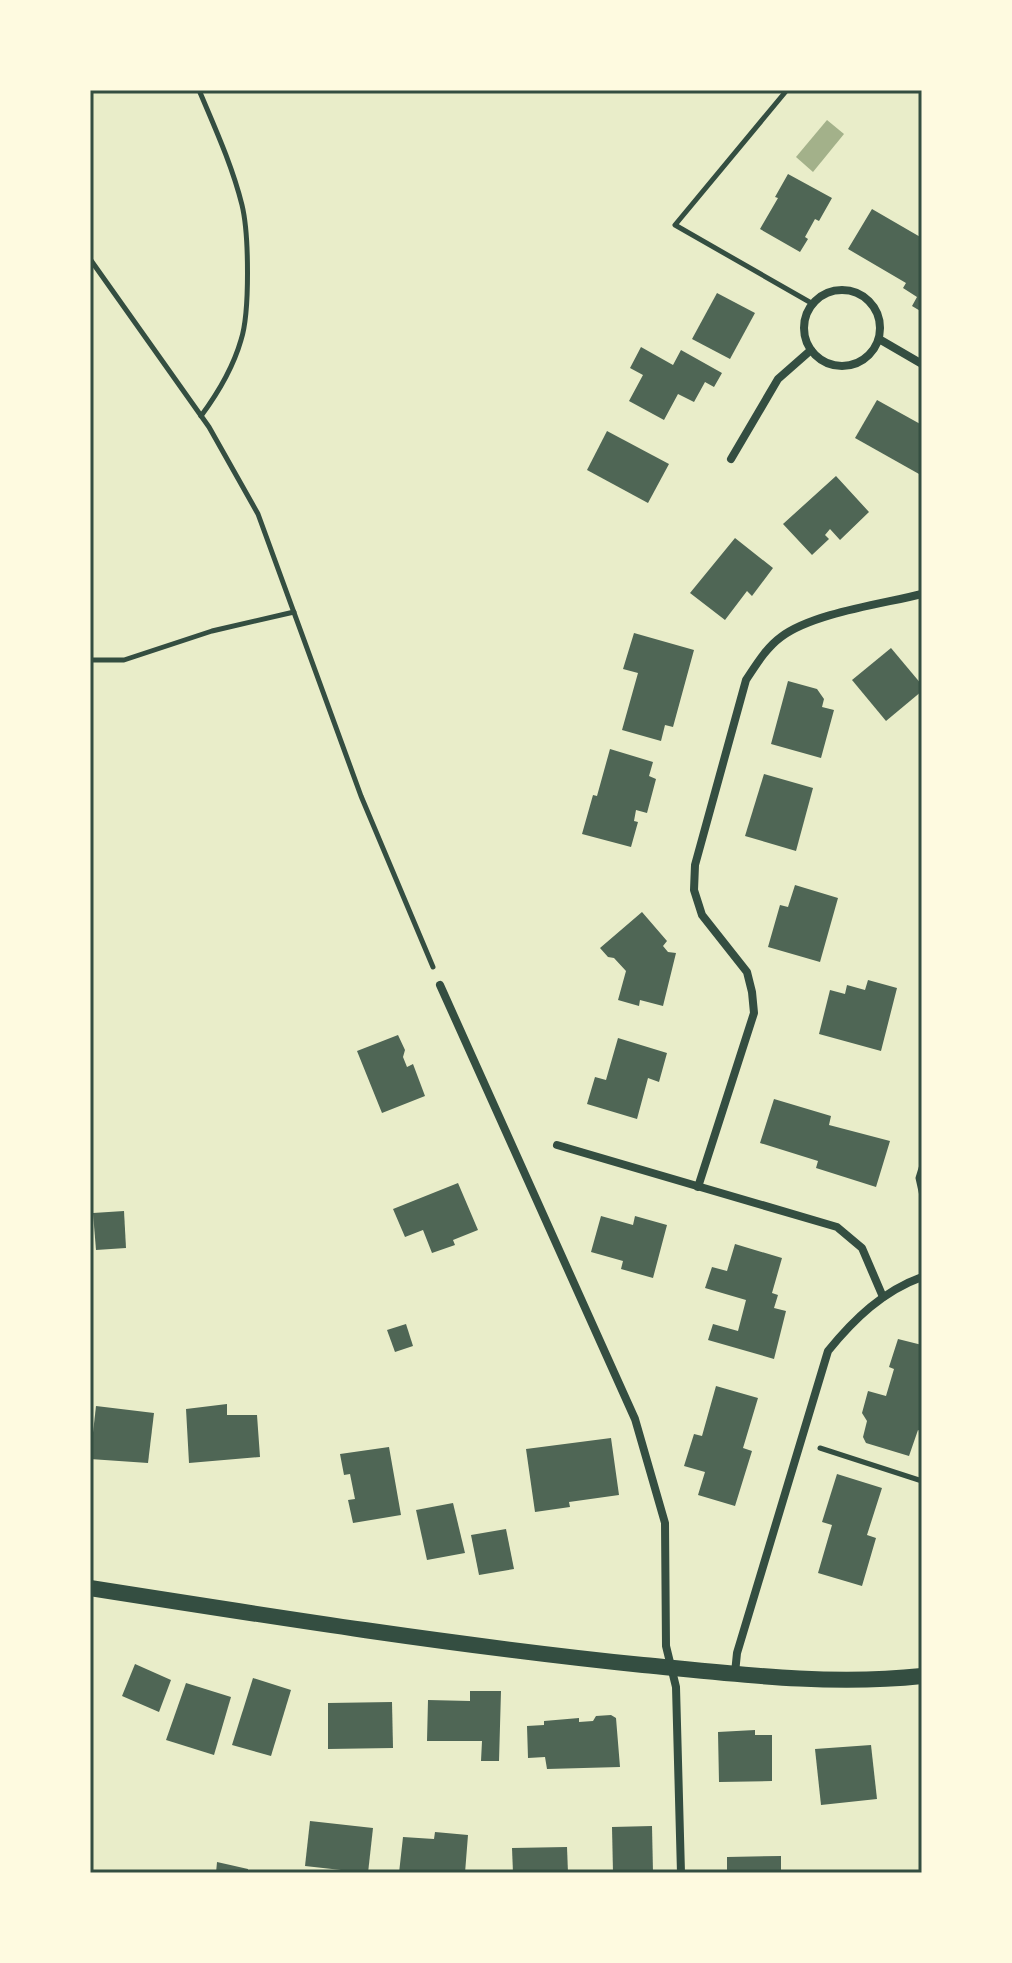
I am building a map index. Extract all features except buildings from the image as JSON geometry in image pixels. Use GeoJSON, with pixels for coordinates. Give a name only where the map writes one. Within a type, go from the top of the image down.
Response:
{"type":"FeatureCollection","features":[{"type":"Feature","properties":{"kind":"main road"},"geometry":{"type":"LineString","coordinates":[[90,1588],[341,1627],[735,1674],[835,1680],[891,1680],[922,1676]]}},
{"type":"Feature","properties":{"kind":"street"},"geometry":{"type":"LineString","coordinates":[[853,292],[867,299],[876,311],[881,324],[879,339],[870,354],[857,364],[840,366],[824,361],[811,350],[804,327],[813,304],[824,294],[853,292]]}},
{"type":"Feature","properties":{"kind":"street"},"geometry":{"type":"LineString","coordinates":[[879,339],[922,364]]}},
{"type":"Feature","properties":{"kind":"street"},"geometry":{"type":"LineString","coordinates":[[731,459],[778,379],[811,350]]}},
{"type":"Feature","properties":{"kind":"street"},"geometry":{"type":"LineString","coordinates":[[698,1187],[754,1013],[747,972],[702,915],[694,890],[695,865],[746,680],[779,638],[805,623],[922,594]]}},
{"type":"Feature","properties":{"kind":"street"},"geometry":{"type":"LineString","coordinates":[[440,985],[635,1419],[665,1523],[666,1646],[676,1687],[681,1873]]}},
{"type":"Feature","properties":{"kind":"street"},"geometry":{"type":"LineString","coordinates":[[557,1145],[837,1227],[862,1248],[883,1297]]}},
{"type":"Feature","properties":{"kind":"street"},"geometry":{"type":"LineString","coordinates":[[735,1674],[737,1653],[828,1351],[851,1322],[883,1297],[922,1277]]}},
{"type":"Feature","properties":{"kind":"path"},"geometry":{"type":"LineString","coordinates":[[199,90],[226,155],[243,208],[248,274],[242,338],[221,390],[201,416]]}},
{"type":"Feature","properties":{"kind":"path"},"geometry":{"type":"LineString","coordinates":[[787,90],[675,225],[813,304]]}},
{"type":"Feature","properties":{"kind":"path"},"geometry":{"type":"LineString","coordinates":[[90,259],[201,416],[258,514],[361,796],[440,985]]}},
{"type":"Feature","properties":{"kind":"path"},"geometry":{"type":"LineString","coordinates":[[90,660],[124,660],[212,631],[294,612]]}},
{"type":"Feature","properties":{"kind":"path"},"geometry":{"type":"LineString","coordinates":[[922,1165],[918,1178],[922,1196]]}},
{"type":"Feature","properties":{"kind":"path"},"geometry":{"type":"LineString","coordinates":[[800,1442],[922,1481]]}},
{"type":"Feature","properties":{"kind":"shaded area"},"geometry":{"type":"Polygon","coordinates":[[[827,120],[844,134],[813,172],[796,157],[827,120]]]}}]}
